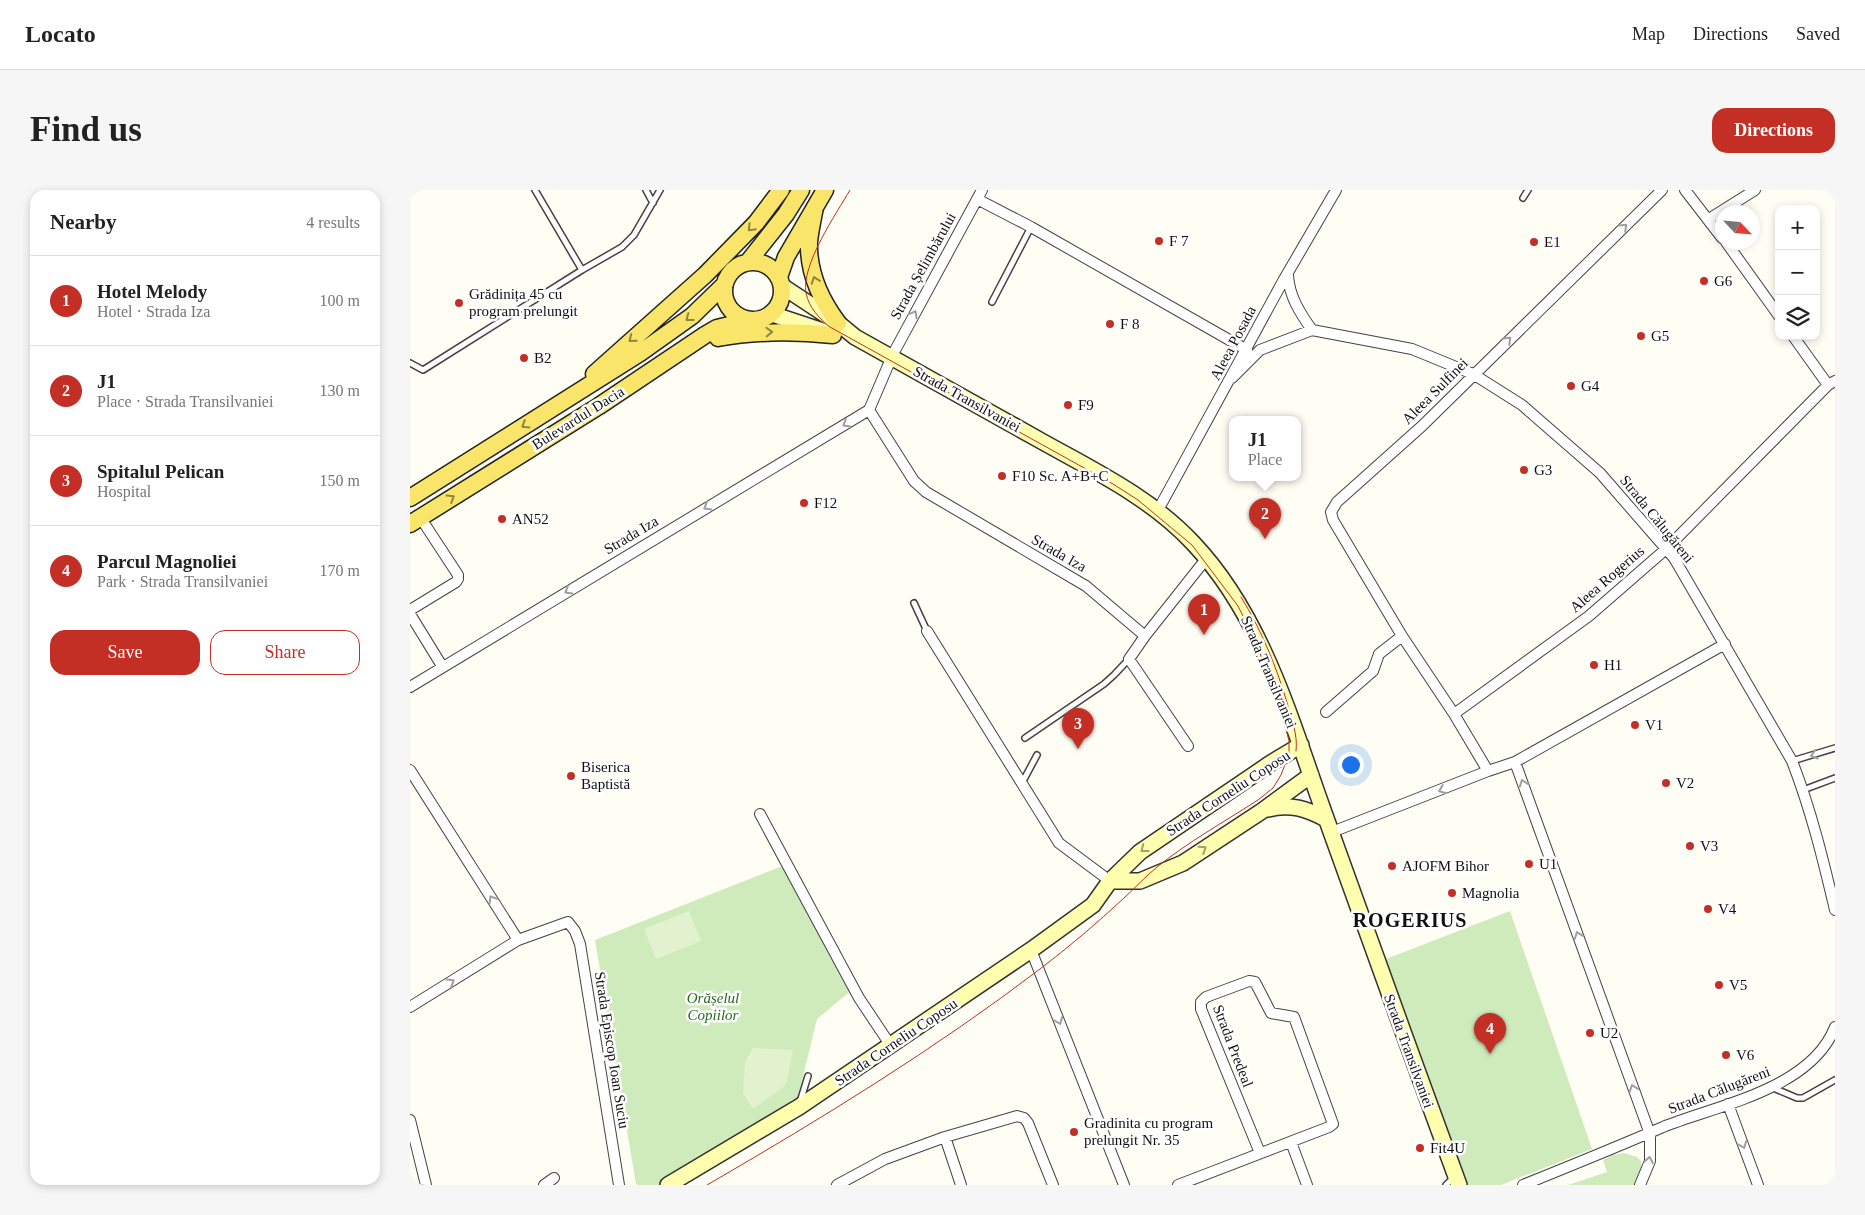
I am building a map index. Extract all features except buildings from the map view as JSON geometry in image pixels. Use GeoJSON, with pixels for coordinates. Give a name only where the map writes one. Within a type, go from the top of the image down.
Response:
{"type":"FeatureCollection","features":[{"type":"Feature","properties":{"kind":"main road"},"geometry":{"type":"LineString","coordinates":[[566,399],[616,352],[705,275],[756,223],[781,190]]}},
{"type":"Feature","properties":{"kind":"main road"},"geometry":{"type":"LineString","coordinates":[[801,190],[786,214],[748,262],[733,270],[724,284],[726,304],[732,312],[740,317],[759,320],[768,316],[780,303],[782,295],[780,281],[786,257],[825,190]]}},
{"type":"Feature","properties":{"kind":"main road"},"geometry":{"type":"LineString","coordinates":[[599,406],[710,340],[737,334],[836,329],[810,267],[809,241],[815,207]]}},
{"type":"Feature","properties":{"kind":"main road"},"geometry":{"type":"LineString","coordinates":[[748,262],[766,264],[780,281]]}},
{"type":"Feature","properties":{"kind":"main road","name":"Strada Transilvaniei"},"geometry":{"type":"LineString","coordinates":[[780,281],[836,329]]}},
{"type":"Feature","properties":{"kind":"main road","name":"Bulevardul Dacia"},"geometry":{"type":"LineString","coordinates":[[410,498],[640,353],[692,316],[724,284]]}},
{"type":"Feature","properties":{"kind":"main road","name":"Strada Transilvaniei"},"geometry":{"type":"LineString","coordinates":[[768,316],[772,314],[836,329],[855,337],[1114,481],[1137,495],[1192,542],[1223,579],[1253,629],[1301,745],[1453,1182]]}},
{"type":"Feature","properties":{"kind":"main road","name":"Bulevardul Dacia"},"geometry":{"type":"LineString","coordinates":[[415,521],[599,406],[705,335],[717,328],[750,320]]}},
{"type":"Feature","properties":{"kind":"main road","name":"Strada Corneliu Coposu"},"geometry":{"type":"LineString","coordinates":[[668,1185],[799,1107],[1031,950],[1093,905],[1110,881],[1140,852],[1278,758],[1301,745]]}},
{"type":"Feature","properties":{"kind":"main road","name":"Strada Corneliu Coposu"},"geometry":{"type":"LineString","coordinates":[[1110,881],[1140,881],[1172,868],[1262,811],[1311,775]]}},
{"type":"Feature","properties":{"kind":"main road"},"geometry":{"type":"LineString","coordinates":[[1262,811],[1282,805],[1294,806],[1309,810],[1329,826]]}},
{"type":"Feature","properties":{"kind":"street","name":"Aleea Posada"},"geometry":{"type":"LineString","coordinates":[[1157,512],[1336,190]]}},
{"type":"Feature","properties":{"kind":"street","name":"Aleea Sulfinei"},"geometry":{"type":"LineString","coordinates":[[1488,772],[1454,714],[1402,636],[1333,520],[1332,512],[1337,502],[1422,426],[1662,190]]}},
{"type":"Feature","properties":{"kind":"street"},"geometry":{"type":"LineString","coordinates":[[1685,190],[1715,228]]}},
{"type":"Feature","properties":{"kind":"street"},"geometry":{"type":"LineString","coordinates":[[1709,219],[1755,190]]}},
{"type":"Feature","properties":{"kind":"street"},"geometry":{"type":"LineString","coordinates":[[980,195],[1031,227],[1247,350]]}},
{"type":"Feature","properties":{"kind":"street","name":"Strada Șelimbărului"},"geometry":{"type":"LineString","coordinates":[[891,357],[980,195]]}},
{"type":"Feature","properties":{"kind":"street"},"geometry":{"type":"LineString","coordinates":[[1732,250],[1775,310]]}},
{"type":"Feature","properties":{"kind":"street"},"geometry":{"type":"LineString","coordinates":[[1232,378],[1260,350],[1312,330],[1295,303],[1288,284],[1288,275]]}},
{"type":"Feature","properties":{"kind":"street","name":"Strada Călugăreni"},"geometry":{"type":"LineString","coordinates":[[1312,330],[1412,349],[1473,374],[1522,405],[1600,473],[1674,558],[1792,761],[1804,790],[1819,842],[1835,910]]}},
{"type":"Feature","properties":{"kind":"street","name":"Aleea Rogerius"},"geometry":{"type":"LineString","coordinates":[[1454,714],[1589,616],[1666,548],[1832,383],[1796,340]]}},
{"type":"Feature","properties":{"kind":"street"},"geometry":{"type":"LineString","coordinates":[[869,410],[891,357]]}},
{"type":"Feature","properties":{"kind":"street","name":"Strada Iza"},"geometry":{"type":"LineString","coordinates":[[410,687],[869,410],[914,481],[926,492],[1086,586],[1145,636]]}},
{"type":"Feature","properties":{"kind":"street"},"geometry":{"type":"LineString","coordinates":[[410,610],[458,579],[458,575],[415,521]]}},
{"type":"Feature","properties":{"kind":"street"},"geometry":{"type":"LineString","coordinates":[[1188,746],[1128,659],[1206,559]]}},
{"type":"Feature","properties":{"kind":"street"},"geometry":{"type":"LineString","coordinates":[[410,614],[442,666]]}},
{"type":"Feature","properties":{"kind":"street"},"geometry":{"type":"LineString","coordinates":[[927,631],[1058,843],[1110,881]]}},
{"type":"Feature","properties":{"kind":"street"},"geometry":{"type":"LineString","coordinates":[[1326,712],[1373,671],[1379,654],[1402,636]]}},
{"type":"Feature","properties":{"kind":"street"},"geometry":{"type":"LineString","coordinates":[[1329,826],[1515,762],[1725,644]]}},
{"type":"Feature","properties":{"kind":"street"},"geometry":{"type":"LineString","coordinates":[[1515,762],[1650,1134],[1650,1161],[1640,1185]]}},
{"type":"Feature","properties":{"kind":"street"},"geometry":{"type":"LineString","coordinates":[[410,770],[518,940],[410,1007]]}},
{"type":"Feature","properties":{"kind":"street"},"geometry":{"type":"LineString","coordinates":[[760,814],[859,998],[891,1046]]}},
{"type":"Feature","properties":{"kind":"street","name":"Strada Episcop Ioan Suciu"},"geometry":{"type":"LineString","coordinates":[[518,940],[568,922],[580,944],[619,1185]]}},
{"type":"Feature","properties":{"kind":"street"},"geometry":{"type":"LineString","coordinates":[[1031,950],[1124,1185]]}},
{"type":"Feature","properties":{"kind":"street","name":"Strada Predeal"},"geometry":{"type":"LineString","coordinates":[[1260,1153],[1200,1009],[1201,1002],[1206,997],[1249,981],[1255,982],[1271,1013],[1294,1017],[1333,1124],[1291,1142]]}},
{"type":"Feature","properties":{"kind":"street","name":"Strada Călugăreni"},"geometry":{"type":"LineString","coordinates":[[1523,1185],[1663,1128],[1771,1087],[1803,1068],[1820,1053],[1835,1027]]}},
{"type":"Feature","properties":{"kind":"street"},"geometry":{"type":"LineString","coordinates":[[1728,1104],[1758,1185]]}},
{"type":"Feature","properties":{"kind":"street"},"geometry":{"type":"LineString","coordinates":[[837,1185],[885,1158],[945,1137],[1017,1116],[1024,1118],[1028,1123],[1053,1185]]}},
{"type":"Feature","properties":{"kind":"street"},"geometry":{"type":"LineString","coordinates":[[410,1120],[426,1185]]}},
{"type":"Feature","properties":{"kind":"street"},"geometry":{"type":"LineString","coordinates":[[945,1137],[962,1185]]}},
{"type":"Feature","properties":{"kind":"street"},"geometry":{"type":"LineString","coordinates":[[1178,1185],[1291,1142],[1307,1185]]}},
{"type":"Feature","properties":{"kind":"street"},"geometry":{"type":"LineString","coordinates":[[544,1185],[554,1178]]}},
{"type":"Feature","properties":{"kind":"lane"},"geometry":{"type":"LineString","coordinates":[[535,190],[582,270]]}},
{"type":"Feature","properties":{"kind":"lane"},"geometry":{"type":"LineString","coordinates":[[646,190],[653,203]]}},
{"type":"Feature","properties":{"kind":"lane"},"geometry":{"type":"LineString","coordinates":[[410,363],[423,370],[622,247],[634,235],[660,190]]}},
{"type":"Feature","properties":{"kind":"lane"},"geometry":{"type":"LineString","coordinates":[[1523,198],[1528,190]]}},
{"type":"Feature","properties":{"kind":"lane"},"geometry":{"type":"LineString","coordinates":[[992,302],[1031,227]]}},
{"type":"Feature","properties":{"kind":"lane"},"geometry":{"type":"LineString","coordinates":[[914,604],[927,631]]}},
{"type":"Feature","properties":{"kind":"lane"},"geometry":{"type":"LineString","coordinates":[[1026,738],[1104,684],[1128,659]]}},
{"type":"Feature","properties":{"kind":"lane"},"geometry":{"type":"LineString","coordinates":[[1792,761],[1835,748]]}},
{"type":"Feature","properties":{"kind":"lane"},"geometry":{"type":"LineString","coordinates":[[1021,784],[1037,755]]}},
{"type":"Feature","properties":{"kind":"lane"},"geometry":{"type":"LineString","coordinates":[[1804,790],[1835,778]]}},
{"type":"Feature","properties":{"kind":"lane"},"geometry":{"type":"LineString","coordinates":[[799,1107],[808,1076]]}},
{"type":"Feature","properties":{"kind":"lane"},"geometry":{"type":"LineString","coordinates":[[1771,1087],[1797,1098],[1803,1098],[1835,1080]]}},
{"type":"Feature","properties":{"kind":"green space","name":"Orășelul Copiilor"},"geometry":{"type":"Polygon","coordinates":[[[785,865],[853,989],[817,1019],[797,1101],[664,1185],[638,1185],[636,1184],[595,940],[785,865]]]}},
{"type":"Feature","properties":{"kind":"green space"},"geometry":{"type":"Polygon","coordinates":[[[689,911],[701,941],[656,959],[644,929],[689,911]]]}},
{"type":"Feature","properties":{"kind":"green space"},"geometry":{"type":"Polygon","coordinates":[[[1510,911],[1592,1149],[1501,1185],[1467,1185],[1386,959],[1510,911]]]}},
{"type":"Feature","properties":{"kind":"green space"},"geometry":{"type":"Polygon","coordinates":[[[753,1048],[793,1050],[786,1085],[753,1109],[743,1093],[745,1062],[753,1048]]]}},
{"type":"Feature","properties":{"kind":"green space"},"geometry":{"type":"Polygon","coordinates":[[[1624,1153],[1637,1157],[1641,1161],[1641,1169],[1635,1185],[1568,1185],[1607,1172],[1603,1160],[1612,1155],[1624,1153]]]}},
{"type":"Feature","properties":{"kind":"tram line"},"geometry":{"type":"LineString","coordinates":[[707,1185],[877,1082],[1000,999],[1072,943],[1169,858],[1258,800],[1273,788],[1281,775],[1289,754],[1289,741],[1283,717],[1256,642],[1238,606],[1192,545],[1138,500],[1113,484],[830,327],[815,312],[809,303],[806,293],[809,268],[821,240],[850,190]]}},
{"type":"Feature","properties":{"kind":"tram line"},"geometry":{"type":"LineString","coordinates":[[1241,597],[1262,636],[1279,678],[1294,728],[1296,751]]}},
{"type":"Feature","properties":{"kind":"place","name":"F 7"},"geometry":{"type":"Point","coordinates":[1159,241]}},
{"type":"Feature","properties":{"kind":"place","name":"E1"},"geometry":{"type":"Point","coordinates":[1534,242]}},
{"type":"Feature","properties":{"kind":"place","name":"G6"},"geometry":{"type":"Point","coordinates":[1704,281]}},
{"type":"Feature","properties":{"kind":"place","name":"Grădinița 45 cu program prelungit"},"geometry":{"type":"Point","coordinates":[459,303]}},
{"type":"Feature","properties":{"kind":"place","name":"F 8"},"geometry":{"type":"Point","coordinates":[1110,324]}},
{"type":"Feature","properties":{"kind":"place","name":"G5"},"geometry":{"type":"Point","coordinates":[1641,336]}},
{"type":"Feature","properties":{"kind":"place","name":"B2"},"geometry":{"type":"Point","coordinates":[524,358]}},
{"type":"Feature","properties":{"kind":"place","name":"G4"},"geometry":{"type":"Point","coordinates":[1571,386]}},
{"type":"Feature","properties":{"kind":"place","name":"F9"},"geometry":{"type":"Point","coordinates":[1068,405]}},
{"type":"Feature","properties":{"kind":"place","name":"G3"},"geometry":{"type":"Point","coordinates":[1524,470]}},
{"type":"Feature","properties":{"kind":"place","name":"F10 Sc. A+B+C"},"geometry":{"type":"Point","coordinates":[1002,476]}},
{"type":"Feature","properties":{"kind":"place","name":"F12"},"geometry":{"type":"Point","coordinates":[804,503]}},
{"type":"Feature","properties":{"kind":"place","name":"AN52"},"geometry":{"type":"Point","coordinates":[502,519]}},
{"type":"Feature","properties":{"kind":"place","name":"J1"},"geometry":{"type":"Point","coordinates":[1265,539]}},
{"type":"Feature","properties":{"kind":"place","name":"Hotel Melody"},"geometry":{"type":"Point","coordinates":[1204,635]}},
{"type":"Feature","properties":{"kind":"place","name":"H1"},"geometry":{"type":"Point","coordinates":[1594,665]}},
{"type":"Feature","properties":{"kind":"place","name":"V1"},"geometry":{"type":"Point","coordinates":[1635,725]}},
{"type":"Feature","properties":{"kind":"place","name":"Spitalul Pelican"},"geometry":{"type":"Point","coordinates":[1078,749]}},
{"type":"Feature","properties":{"kind":"place","name":"Biserica Baptistă"},"geometry":{"type":"Point","coordinates":[571,776]}},
{"type":"Feature","properties":{"kind":"place","name":"V2"},"geometry":{"type":"Point","coordinates":[1666,783]}},
{"type":"Feature","properties":{"kind":"place","name":"V3"},"geometry":{"type":"Point","coordinates":[1690,846]}},
{"type":"Feature","properties":{"kind":"place","name":"U1"},"geometry":{"type":"Point","coordinates":[1529,864]}},
{"type":"Feature","properties":{"kind":"place","name":"AJOFM Bihor"},"geometry":{"type":"Point","coordinates":[1392,866]}},
{"type":"Feature","properties":{"kind":"place","name":"Magnolia"},"geometry":{"type":"Point","coordinates":[1452,893]}},
{"type":"Feature","properties":{"kind":"place","name":"V4"},"geometry":{"type":"Point","coordinates":[1708,909]}},
{"type":"Feature","properties":{"kind":"place","name":"V5"},"geometry":{"type":"Point","coordinates":[1719,985]}},
{"type":"Feature","properties":{"kind":"place","name":"U2"},"geometry":{"type":"Point","coordinates":[1590,1033]}},
{"type":"Feature","properties":{"kind":"place","name":"Parcul Magnoliei"},"geometry":{"type":"Point","coordinates":[1490,1054]}},
{"type":"Feature","properties":{"kind":"place","name":"V6"},"geometry":{"type":"Point","coordinates":[1726,1055]}},
{"type":"Feature","properties":{"kind":"place","name":"Gradinita cu program prelungit Nr. 35"},"geometry":{"type":"Point","coordinates":[1074,1132]}},
{"type":"Feature","properties":{"kind":"place","name":"Fit4U"},"geometry":{"type":"Point","coordinates":[1420,1148]}},
{"type":"Feature","properties":{"kind":"district","name":"ROGERIUS"},"geometry":{"type":"Point","coordinates":[1410,920]}}]}
